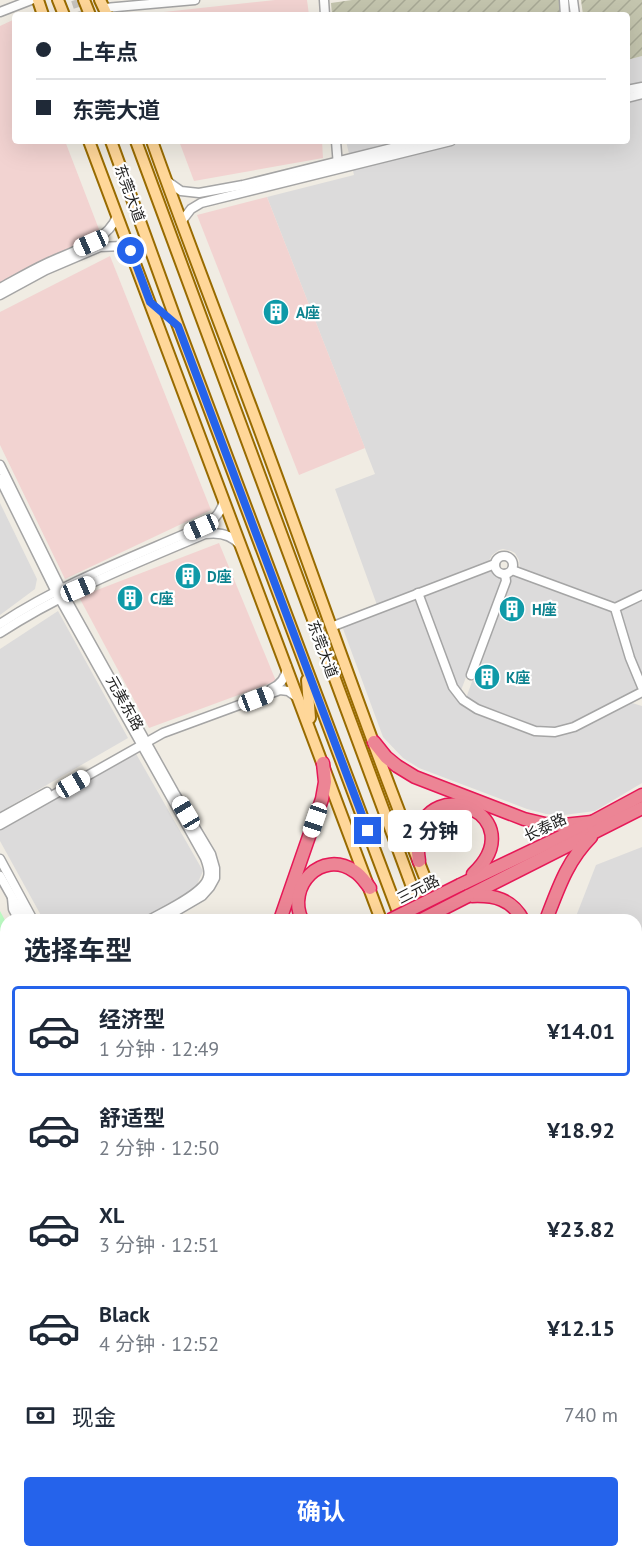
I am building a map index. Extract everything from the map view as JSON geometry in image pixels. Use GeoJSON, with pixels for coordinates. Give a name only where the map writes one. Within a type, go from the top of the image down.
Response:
{"type":"FeatureCollection","features":[{"type":"Feature","properties":{"kind":"highway"},"geometry":{"type":"LineString","coordinates":[[374,742],[386,757],[415,777],[524,819],[555,825],[595,826],[564,874],[548,914]]}},
{"type":"Feature","properties":{"kind":"highway"},"geometry":{"type":"LineString","coordinates":[[282,914],[322,799],[325,782],[323,763]]}},
{"type":"Feature","properties":{"kind":"highway","name":"长泰路"},"geometry":{"type":"LineString","coordinates":[[468,896],[595,826],[642,795]]}},
{"type":"Feature","properties":{"kind":"highway"},"geometry":{"type":"LineString","coordinates":[[419,861],[417,839],[423,823],[432,811],[444,805],[455,804],[481,814],[488,824],[492,838],[490,851],[483,864],[460,885]]}},
{"type":"Feature","properties":{"kind":"highway","name":"长泰路"},"geometry":{"type":"LineString","coordinates":[[460,885],[642,808]]}},
{"type":"Feature","properties":{"kind":"highway"},"geometry":{"type":"LineString","coordinates":[[300,914],[297,900],[299,891],[312,872],[322,867],[339,864],[348,867],[363,878],[370,888]]}},
{"type":"Feature","properties":{"kind":"highway","name":"三元路"},"geometry":{"type":"LineString","coordinates":[[402,914],[460,885]]}},
{"type":"Feature","properties":{"kind":"highway"},"geometry":{"type":"LineString","coordinates":[[468,896],[483,895],[504,900],[513,905],[519,914]]}},
{"type":"Feature","properties":{"kind":"highway","name":"三元路"},"geometry":{"type":"LineString","coordinates":[[434,914],[468,896]]}},
{"type":"Feature","properties":{"kind":"main road"},"geometry":{"type":"LineString","coordinates":[[90,144],[379,914]]}},
{"type":"Feature","properties":{"kind":"main road","name":"东莞大道"},"geometry":{"type":"LineString","coordinates":[[112,144],[399,914]]}},
{"type":"Feature","properties":{"kind":"main road","name":"东莞大道"},"geometry":{"type":"LineString","coordinates":[[137,144],[420,914]]}},
{"type":"Feature","properties":{"kind":"main road"},"geometry":{"type":"LineString","coordinates":[[152,144],[359,704],[440,914]]}},
{"type":"Feature","properties":{"kind":"main road"},"geometry":{"type":"LineString","coordinates":[[150,302],[178,326]]}},
{"type":"Feature","properties":{"kind":"main road"},"geometry":{"type":"LineString","coordinates":[[327,659],[359,704]]}},
{"type":"Feature","properties":{"kind":"main road"},"geometry":{"type":"LineString","coordinates":[[306,668],[310,731]]}},
{"type":"Feature","properties":{"kind":"street"},"geometry":{"type":"LineString","coordinates":[[0,12],[31,0]]}},
{"type":"Feature","properties":{"kind":"street"},"geometry":{"type":"LineString","coordinates":[[104,8],[195,0]]}},
{"type":"Feature","properties":{"kind":"street"},"geometry":{"type":"LineString","coordinates":[[336,144],[338,166]]}},
{"type":"Feature","properties":{"kind":"street"},"geometry":{"type":"LineString","coordinates":[[181,222],[191,208],[201,203],[410,144]]}},
{"type":"Feature","properties":{"kind":"street"},"geometry":{"type":"LineString","coordinates":[[166,181],[181,191],[199,193],[437,144]]}},
{"type":"Feature","properties":{"kind":"street"},"geometry":{"type":"LineString","coordinates":[[0,288],[44,264],[91,243],[110,227],[117,216]]}},
{"type":"Feature","properties":{"kind":"street"},"geometry":{"type":"LineString","coordinates":[[0,295],[46,270],[100,247],[122,246],[131,251]]}},
{"type":"Feature","properties":{"kind":"street","name":"元美东路"},"geometry":{"type":"LineString","coordinates":[[0,465],[60,594]]}},
{"type":"Feature","properties":{"kind":"street","name":"元美东路"},"geometry":{"type":"LineString","coordinates":[[0,479],[60,594],[205,858],[208,870],[205,884],[198,891],[159,914]]}},
{"type":"Feature","properties":{"kind":"street"},"geometry":{"type":"LineString","coordinates":[[0,624],[16,614],[210,522],[220,512],[224,500]]}},
{"type":"Feature","properties":{"kind":"street"},"geometry":{"type":"LineString","coordinates":[[0,633],[60,594],[205,534],[222,533],[238,541],[241,546]]}},
{"type":"Feature","properties":{"kind":"street"},"geometry":{"type":"LineString","coordinates":[[331,627],[495,564],[500,557],[508,557],[512,561],[509,572],[471,675]]}},
{"type":"Feature","properties":{"kind":"street"},"geometry":{"type":"LineString","coordinates":[[495,564],[498,572],[509,572],[615,608],[642,595]]}},
{"type":"Feature","properties":{"kind":"street"},"geometry":{"type":"LineString","coordinates":[[418,593],[453,687],[463,700],[477,709],[535,731],[555,732],[574,727],[642,692]]}},
{"type":"Feature","properties":{"kind":"street"},"geometry":{"type":"LineString","coordinates":[[615,608],[627,650],[642,687]]}},
{"type":"Feature","properties":{"kind":"street"},"geometry":{"type":"LineString","coordinates":[[0,825],[161,730],[268,691],[283,679],[287,667]]}},
{"type":"Feature","properties":{"kind":"street"},"geometry":{"type":"LineString","coordinates":[[0,818],[143,742],[172,730],[280,690],[288,691],[298,698]]}},
{"type":"Feature","properties":{"kind":"street","name":"元美东路"},"geometry":{"type":"LineString","coordinates":[[143,742],[211,854],[215,868],[215,878],[202,896],[171,914]]}},
{"type":"Feature","properties":{"kind":"street"},"geometry":{"type":"LineString","coordinates":[[0,859],[23,914]]}},
{"type":"Feature","properties":{"kind":"street"},"geometry":{"type":"LineString","coordinates":[[0,876],[28,914]]}},
{"type":"Feature","properties":{"kind":"street"},"geometry":{"type":"LineString","coordinates":[[15,896],[13,909],[16,914]]}},
{"type":"Feature","properties":{"kind":"street"},"geometry":{"type":"LineString","coordinates":[[15,896],[28,901],[36,914]]}},
{"type":"Feature","properties":{"kind":"shaded area"},"geometry":{"type":"Polygon","coordinates":[[[275,0],[307,0],[309,12],[164,12],[275,0]]]}},
{"type":"Feature","properties":{"kind":"shaded area"},"geometry":{"type":"Polygon","coordinates":[[[352,0],[559,0],[561,12],[332,12],[331,3],[352,0]]]}},
{"type":"Feature","properties":{"kind":"shaded area"},"geometry":{"type":"Polygon","coordinates":[[[581,0],[642,0],[642,56],[630,59],[630,12],[583,12],[581,0]]]}},
{"type":"Feature","properties":{"kind":"shaded area"},"geometry":{"type":"Polygon","coordinates":[[[12,20],[12,144],[66,144],[100,232],[0,284],[0,26],[12,20]]]}},
{"type":"Feature","properties":{"kind":"shaded area"},"geometry":{"type":"Polygon","coordinates":[[[642,56],[642,591],[615,604],[520,569],[515,553],[503,549],[492,555],[488,563],[377,605],[335,489],[375,474],[267,197],[354,175],[347,144],[630,144],[630,59],[642,56]]]}},
{"type":"Feature","properties":{"kind":"shaded area"},"geometry":{"type":"Polygon","coordinates":[[[180,144],[322,144],[323,158],[194,181],[180,144]]]}},
{"type":"Feature","properties":{"kind":"shaded area"},"geometry":{"type":"Polygon","coordinates":[[[267,197],[365,448],[299,475],[197,215],[267,197]]]}},
{"type":"Feature","properties":{"kind":"shaded area"},"geometry":{"type":"Polygon","coordinates":[[[110,256],[211,510],[65,579],[0,445],[0,312],[110,256]]]}},
{"type":"Feature","properties":{"kind":"shaded area"},"geometry":{"type":"Polygon","coordinates":[[[0,503],[37,579],[35,589],[0,615],[0,503]]]}},
{"type":"Feature","properties":{"kind":"shaded area"},"geometry":{"type":"Polygon","coordinates":[[[219,543],[276,681],[149,728],[79,597],[219,543]]]}},
{"type":"Feature","properties":{"kind":"shaded area"},"geometry":{"type":"Polygon","coordinates":[[[489,570],[503,580],[460,693],[422,595],[489,570]]]}},
{"type":"Feature","properties":{"kind":"shaded area"},"geometry":{"type":"Polygon","coordinates":[[[512,573],[612,611],[639,689],[573,724],[554,728],[535,728],[478,706],[466,698],[512,573]]]}},
{"type":"Feature","properties":{"kind":"shaded area"},"geometry":{"type":"Polygon","coordinates":[[[416,598],[450,688],[460,703],[475,712],[541,735],[629,702],[642,706],[642,783],[595,811],[564,815],[546,814],[419,768],[403,758],[383,737],[342,626],[416,598]]]}},
{"type":"Feature","properties":{"kind":"shaded area"},"geometry":{"type":"Polygon","coordinates":[[[642,599],[642,678],[619,610],[642,599]]]}},
{"type":"Feature","properties":{"kind":"shaded area"},"geometry":{"type":"Polygon","coordinates":[[[58,611],[128,738],[0,812],[0,649],[58,611]]]}},
{"type":"Feature","properties":{"kind":"shaded area"},"geometry":{"type":"Polygon","coordinates":[[[135,752],[203,871],[195,889],[151,914],[40,914],[0,841],[0,830],[135,752]]]}},
{"type":"Feature","properties":{"kind":"shaded area"},"geometry":{"type":"Polygon","coordinates":[[[642,847],[642,914],[577,914],[596,865],[642,847]]]}},
{"type":"Feature","properties":{"kind":"tunnel"},"geometry":{"type":"LineString","coordinates":[[75,0],[79,12]]}},
{"type":"Feature","properties":{"kind":"place","name":"A座"},"geometry":{"type":"Point","coordinates":[276,312]}},
{"type":"Feature","properties":{"kind":"place","name":"D座"},"geometry":{"type":"Point","coordinates":[188,576]}},
{"type":"Feature","properties":{"kind":"place","name":"C座"},"geometry":{"type":"Point","coordinates":[130,598]}},
{"type":"Feature","properties":{"kind":"place","name":"H座"},"geometry":{"type":"Point","coordinates":[512,609]}},
{"type":"Feature","properties":{"kind":"place","name":"K座"},"geometry":{"type":"Point","coordinates":[487,677]}},
{"type":"Feature","properties":{"kind":"route"},"geometry":{"type":"LineString","coordinates":[[131,251],[150,302],[178,326],[368,831]]}}]}
